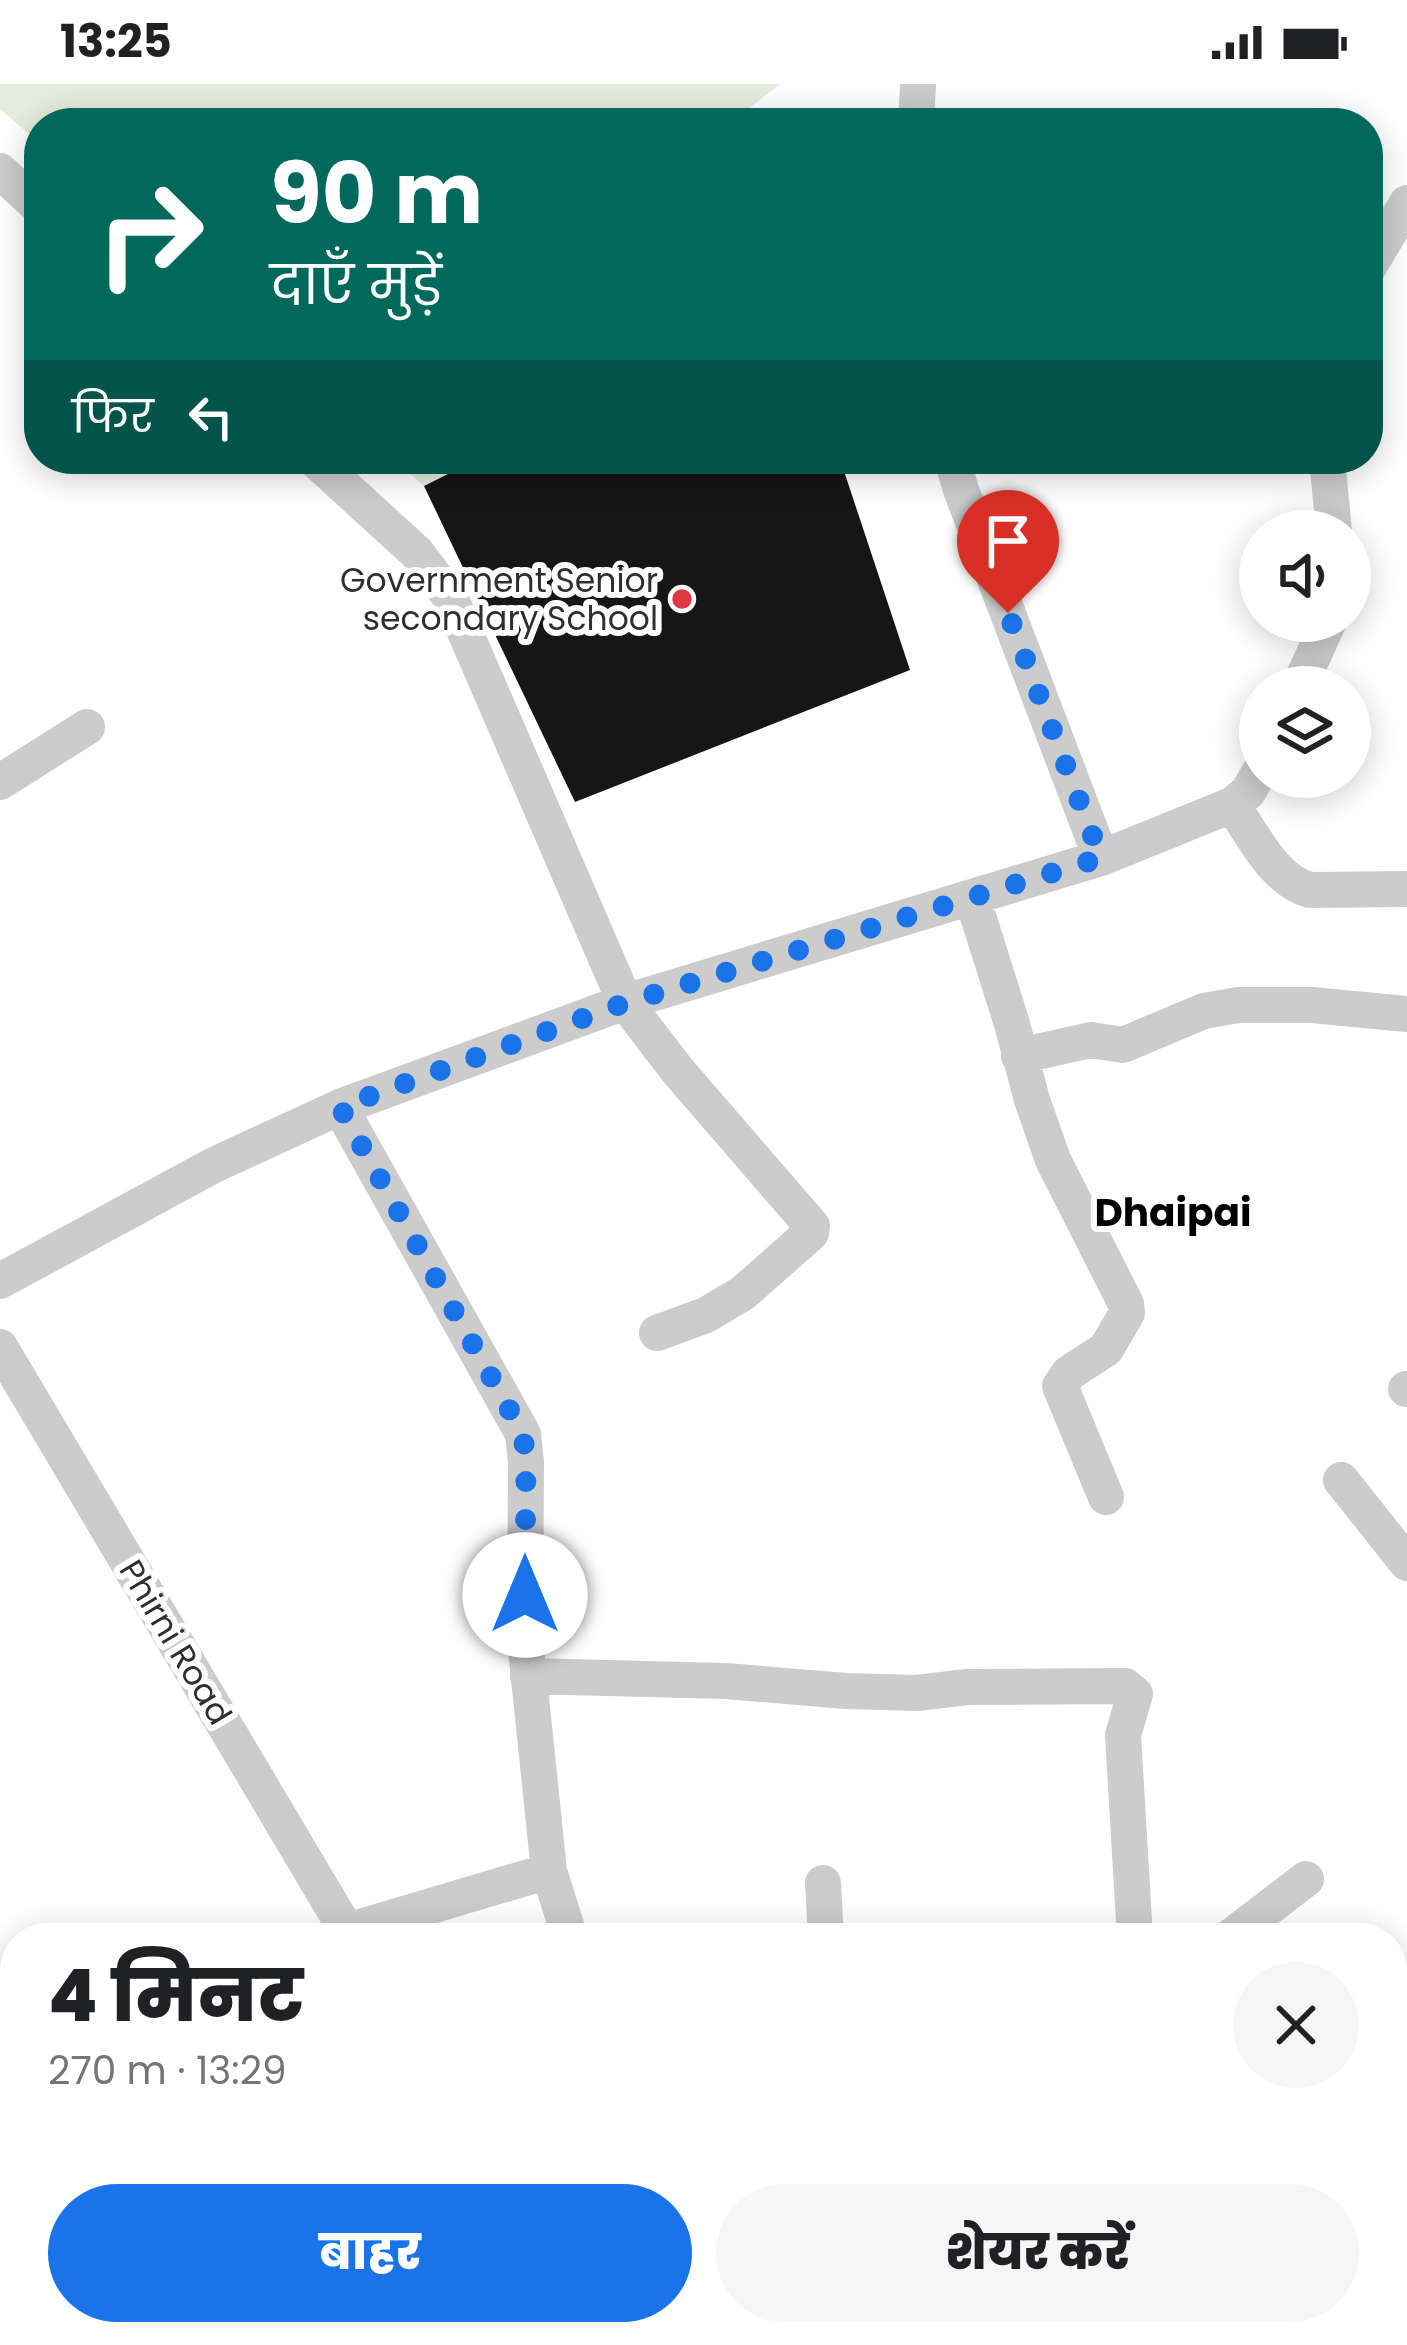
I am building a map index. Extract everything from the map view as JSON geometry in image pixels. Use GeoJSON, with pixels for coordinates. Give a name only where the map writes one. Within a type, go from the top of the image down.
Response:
{"type":"FeatureCollection","features":[{"type":"Feature","properties":{"kind":"street"},"geometry":{"type":"LineString","coordinates":[[0,171],[24,193]]}},
{"type":"Feature","properties":{"kind":"street"},"geometry":{"type":"LineString","coordinates":[[1383,243],[1407,203]]}},
{"type":"Feature","properties":{"kind":"street"},"geometry":{"type":"LineString","coordinates":[[330,474],[417,553],[450,597],[625,1003],[813,1230],[742,1293],[706,1315],[657,1333]]}},
{"type":"Feature","properties":{"kind":"street"},"geometry":{"type":"LineString","coordinates":[[957,474],[1101,858]]}},
{"type":"Feature","properties":{"kind":"street"},"geometry":{"type":"LineString","coordinates":[[1328,474],[1332,510]]}},
{"type":"Feature","properties":{"kind":"street"},"geometry":{"type":"LineString","coordinates":[[0,782],[87,727]]}},
{"type":"Feature","properties":{"kind":"street"},"geometry":{"type":"LineString","coordinates":[[0,1281],[214,1165],[340,1107],[625,1003],[1101,858],[1241,798]]}},
{"type":"Feature","properties":{"kind":"street"},"geometry":{"type":"LineString","coordinates":[[1232,805],[1284,878],[1298,886],[1310,890],[1407,889]]}},
{"type":"Feature","properties":{"kind":"street"},"geometry":{"type":"LineString","coordinates":[[972,897],[1053,1160],[1126,1304],[1126,1313],[1106,1349],[1070,1373],[1060,1386],[1106,1497]]}},
{"type":"Feature","properties":{"kind":"street"},"geometry":{"type":"LineString","coordinates":[[1019,1057],[1091,1040],[1123,1046],[1204,1011],[1238,1005],[1312,1005],[1407,1014]]}},
{"type":"Feature","properties":{"kind":"street"},"geometry":{"type":"LineString","coordinates":[[340,1107],[523,1434],[528,1676],[549,1871],[565,1923]]}},
{"type":"Feature","properties":{"kind":"street","name":"Phirni Road"},"geometry":{"type":"LineString","coordinates":[[0,1347],[342,1923]]}},
{"type":"Feature","properties":{"kind":"street"},"geometry":{"type":"LineString","coordinates":[[1341,1480],[1407,1563]]}},
{"type":"Feature","properties":{"kind":"street"},"geometry":{"type":"LineString","coordinates":[[528,1676],[726,1681],[916,1693],[968,1687],[1125,1686],[1135,1694],[1123,1735],[1134,1923]]}},
{"type":"Feature","properties":{"kind":"street"},"geometry":{"type":"LineString","coordinates":[[386,1923],[549,1871]]}},
{"type":"Feature","properties":{"kind":"street"},"geometry":{"type":"LineString","coordinates":[[1249,1923],[1306,1879]]}},
{"type":"Feature","properties":{"kind":"street"},"geometry":{"type":"LineString","coordinates":[[823,1883],[825,1923]]}},
{"type":"Feature","properties":{"kind":"green space"},"geometry":{"type":"Polygon","coordinates":[[[0,84],[780,84],[749,108],[24,108],[24,130],[0,109],[0,84]]]}},
{"type":"Feature","properties":{"kind":"green space"},"geometry":{"type":"Polygon","coordinates":[[[411,474],[448,474],[424,486],[411,474]]]}},
{"type":"Feature","properties":{"kind":"building","name":"Government Senior secondary School"},"geometry":{"type":"Polygon","coordinates":[[[448,474],[845,474],[910,670],[575,802],[424,486],[448,474]]]}},
{"type":"Feature","properties":{"kind":"place","name":"Government Senior secondary School"},"geometry":{"type":"Point","coordinates":[682,599]}},
{"type":"Feature","properties":{"kind":"district","name":"Dhaipai"},"geometry":{"type":"Point","coordinates":[1173,1212]}},
{"type":"Feature","properties":{"kind":"route"},"geometry":{"type":"LineString","coordinates":[[525,1595],[523,1434],[340,1107],[625,1003],[1101,858],[1008,613]]}}]}
